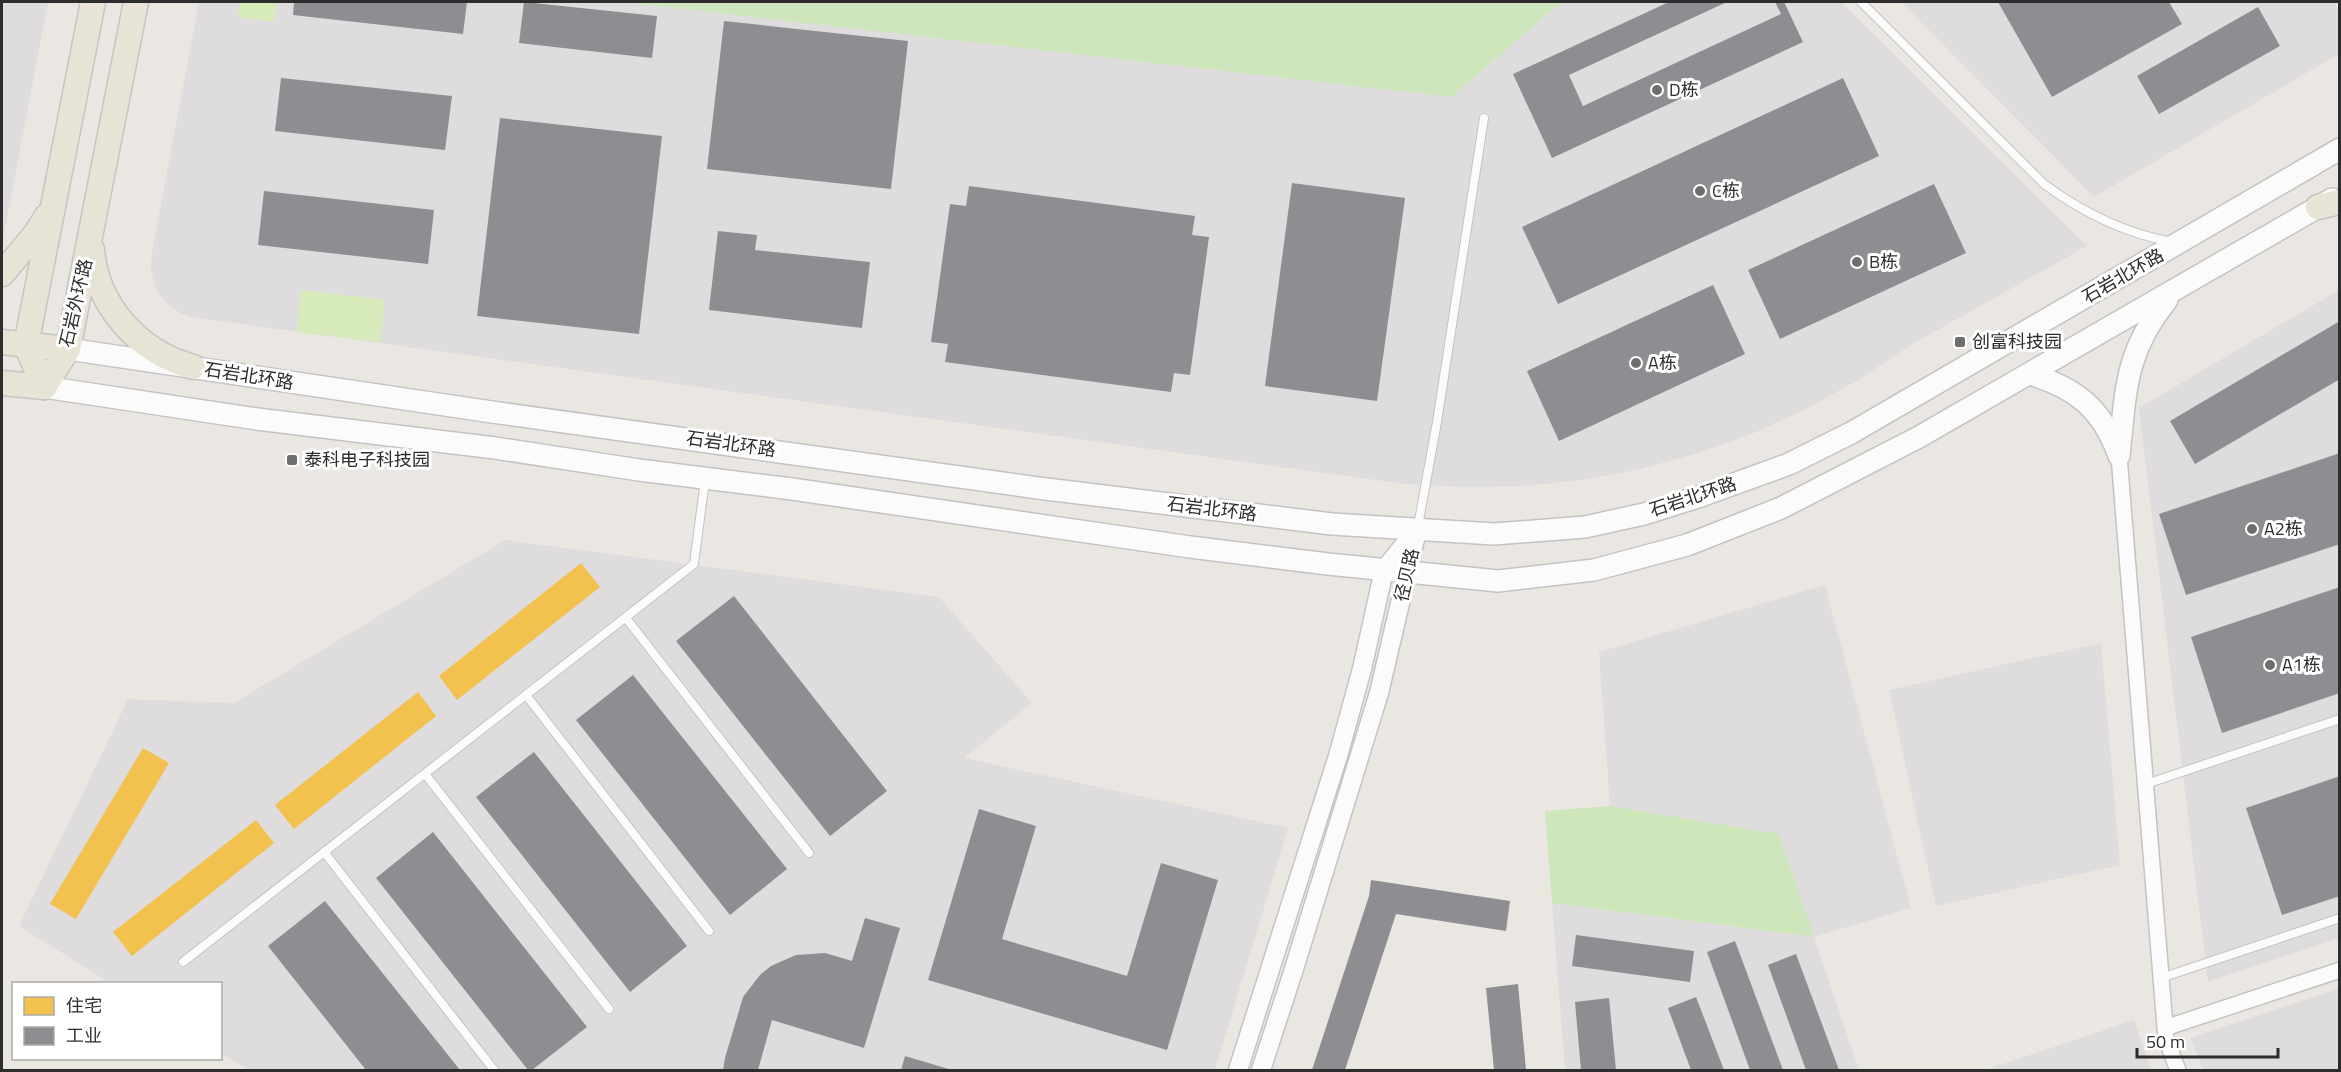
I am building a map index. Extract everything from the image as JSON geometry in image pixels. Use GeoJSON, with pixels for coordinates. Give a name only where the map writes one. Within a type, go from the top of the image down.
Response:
{"type":"FeatureCollection","features":[{"type":"Feature","properties":{"kind":"main road"},"geometry":{"type":"LineString","coordinates":[[26,345],[93,2]]}},
{"type":"Feature","properties":{"kind":"main road","name":"石岩外环路"},"geometry":{"type":"LineString","coordinates":[[44,387],[68,349],[136,2]]}},
{"type":"Feature","properties":{"kind":"main road","name":"石岩北环路"},"geometry":{"type":"LineString","coordinates":[[2,342],[68,349],[492,412],[1038,488],[1332,524],[1494,534],[1585,527],[1653,511],[1789,464],[1851,433],[2340,149]]}},
{"type":"Feature","properties":{"kind":"main road","name":"石岩北环路"},"geometry":{"type":"LineString","coordinates":[[2,383],[44,387],[257,419],[495,448],[1190,547],[1498,581],[1594,570],[1687,545],[1781,508],[1919,437],[2329,204],[2340,194]]}},
{"type":"Feature","properties":{"kind":"main road"},"geometry":{"type":"LineString","coordinates":[[2,274],[34,236],[54,200]]}},
{"type":"Feature","properties":{"kind":"main road"},"geometry":{"type":"LineString","coordinates":[[91,237],[98,279],[106,298],[125,327],[156,352],[193,367]]}},
{"type":"Feature","properties":{"kind":"main road"},"geometry":{"type":"LineString","coordinates":[[2119,456],[2127,378],[2137,347],[2152,318],[2173,292]]}},
{"type":"Feature","properties":{"kind":"main road","name":"石岩外环路"},"geometry":{"type":"LineString","coordinates":[[26,345],[44,387]]}},
{"type":"Feature","properties":{"kind":"main road"},"geometry":{"type":"LineString","coordinates":[[2030,374],[2055,381],[2077,394],[2096,411],[2110,432],[2119,456]]}},
{"type":"Feature","properties":{"kind":"street"},"geometry":{"type":"LineString","coordinates":[[2119,456],[2166,1039],[2178,1071]]}},
{"type":"Feature","properties":{"kind":"street","name":"径贝路"},"geometry":{"type":"LineString","coordinates":[[1238,1071],[1338,756],[1362,669],[1384,570],[1418,528]]}},
{"type":"Feature","properties":{"kind":"street","name":"径贝路"},"geometry":{"type":"LineString","coordinates":[[1261,1071],[1379,693],[1418,528]]}},
{"type":"Feature","properties":{"kind":"street"},"geometry":{"type":"LineString","coordinates":[[2165,1028],[2340,970]]}},
{"type":"Feature","properties":{"kind":"lane"},"geometry":{"type":"LineString","coordinates":[[1861,2],[2044,184],[2109,224],[2179,243]]}},
{"type":"Feature","properties":{"kind":"lane"},"geometry":{"type":"LineString","coordinates":[[1418,528],[1437,422],[1484,118]]}},
{"type":"Feature","properties":{"kind":"lane"},"geometry":{"type":"LineString","coordinates":[[183,962],[694,564],[706,478]]}},
{"type":"Feature","properties":{"kind":"lane"},"geometry":{"type":"LineString","coordinates":[[626,618],[809,853]]}},
{"type":"Feature","properties":{"kind":"lane"},"geometry":{"type":"LineString","coordinates":[[526,695],[709,931]]}},
{"type":"Feature","properties":{"kind":"lane"},"geometry":{"type":"LineString","coordinates":[[2146,784],[2340,719]]}},
{"type":"Feature","properties":{"kind":"lane"},"geometry":{"type":"LineString","coordinates":[[425,774],[609,1009]]}},
{"type":"Feature","properties":{"kind":"lane"},"geometry":{"type":"LineString","coordinates":[[324,852],[494,1071]]}},
{"type":"Feature","properties":{"kind":"lane"},"geometry":{"type":"LineString","coordinates":[[2161,978],[2340,918]]}},
{"type":"Feature","properties":{"kind":"shaded area"},"geometry":{"type":"Polygon","coordinates":[[[2,2],[48,2],[2,245],[2,2]]]}},
{"type":"Feature","properties":{"kind":"shaded area"},"geometry":{"type":"Polygon","coordinates":[[[199,2],[622,2],[1451,97],[1562,2],[1841,2],[2087,246],[1909,346],[1860,379],[1808,408],[1754,433],[1698,453],[1641,469],[1583,480],[1524,486],[1464,487],[1405,484],[197,318],[180,313],[165,302],[155,287],[151,270],[152,252],[199,2]]]}},
{"type":"Feature","properties":{"kind":"shaded area"},"geometry":{"type":"Polygon","coordinates":[[[1901,2],[2335,2],[2339,15],[2339,54],[2094,197],[1901,2]]]}},
{"type":"Feature","properties":{"kind":"shaded area"},"geometry":{"type":"Polygon","coordinates":[[[2339,290],[2339,938],[2208,982],[2139,408],[2339,290]]]}},
{"type":"Feature","properties":{"kind":"shaded area"},"geometry":{"type":"Polygon","coordinates":[[[505,540],[939,597],[1032,703],[964,758],[1288,828],[1215,1070],[249,1070],[222,1054],[222,982],[108,982],[19,926],[128,699],[234,703],[505,540]]]}},
{"type":"Feature","properties":{"kind":"shaded area"},"geometry":{"type":"Polygon","coordinates":[[[1825,585],[1911,908],[1814,937],[1859,1070],[1565,1070],[1552,903],[1813,937],[1779,834],[1610,806],[1599,652],[1825,585]]]}},
{"type":"Feature","properties":{"kind":"shaded area"},"geometry":{"type":"Polygon","coordinates":[[[2101,643],[2120,865],[1936,906],[1889,690],[2101,643]]]}},
{"type":"Feature","properties":{"kind":"shaded area"},"geometry":{"type":"Polygon","coordinates":[[[2339,989],[2339,1070],[2203,1070],[2190,1038],[2339,989]]]}},
{"type":"Feature","properties":{"kind":"shaded area"},"geometry":{"type":"Polygon","coordinates":[[[2134,1020],[2151,1070],[1985,1070],[2134,1020]]]}},
{"type":"Feature","properties":{"kind":"green space"},"geometry":{"type":"Polygon","coordinates":[[[240,2],[277,2],[274,22],[238,17],[240,2]]]}},
{"type":"Feature","properties":{"kind":"green space"},"geometry":{"type":"Polygon","coordinates":[[[622,2],[1562,2],[1451,97],[622,2]]]}},
{"type":"Feature","properties":{"kind":"green space"},"geometry":{"type":"Polygon","coordinates":[[[301,290],[385,300],[380,342],[297,332],[301,290]]]}},
{"type":"Feature","properties":{"kind":"green space"},"geometry":{"type":"Polygon","coordinates":[[[1610,806],[1779,834],[1814,937],[1552,903],[1545,811],[1610,806]]]}},
{"type":"Feature","properties":{"kind":"building: 住宅"},"geometry":{"type":"Polygon","coordinates":[[[581,563],[600,587],[457,700],[439,676],[581,563]]]}},
{"type":"Feature","properties":{"kind":"building: 住宅"},"geometry":{"type":"Polygon","coordinates":[[[418,692],[436,716],[294,829],[275,805],[418,692]]]}},
{"type":"Feature","properties":{"kind":"building: 住宅"},"geometry":{"type":"Polygon","coordinates":[[[143,748],[169,763],[76,919],[50,904],[143,748]]]}},
{"type":"Feature","properties":{"kind":"building: 住宅"},"geometry":{"type":"Polygon","coordinates":[[[256,820],[274,843],[132,956],[113,932],[256,820]]]}},
{"type":"Feature","properties":{"kind":"building: 工业"},"geometry":{"type":"Polygon","coordinates":[[[294,2],[467,2],[463,34],[293,15],[294,2]]]}},
{"type":"Feature","properties":{"kind":"building: 工业"},"geometry":{"type":"Polygon","coordinates":[[[524,2],[657,16],[652,58],[519,43],[524,2]]]}},
{"type":"Feature","properties":{"kind":"building: 工业","name":"D栋"},"geometry":{"type":"Polygon","coordinates":[[[1669,2],[1727,2],[1569,75],[1583,106],[1781,14],[1775,2],[1784,2],[1803,42],[1552,158],[1513,74],[1669,2]]]}},
{"type":"Feature","properties":{"kind":"building: 工业"},"geometry":{"type":"Polygon","coordinates":[[[1998,2],[2169,2],[2182,24],[2052,97],[1998,2]]]}},
{"type":"Feature","properties":{"kind":"building: 工业"},"geometry":{"type":"Polygon","coordinates":[[[2258,7],[2280,46],[2159,114],[2137,76],[2258,7]]]}},
{"type":"Feature","properties":{"kind":"building: 工业"},"geometry":{"type":"Polygon","coordinates":[[[724,21],[908,41],[891,189],[707,169],[724,21]]]}},
{"type":"Feature","properties":{"kind":"building: 工业"},"geometry":{"type":"Polygon","coordinates":[[[281,78],[452,96],[445,150],[275,131],[281,78]]]}},
{"type":"Feature","properties":{"kind":"building: 工业","name":"C栋"},"geometry":{"type":"Polygon","coordinates":[[[1843,78],[1879,156],[1558,304],[1522,227],[1843,78]]]}},
{"type":"Feature","properties":{"kind":"building: 工业"},"geometry":{"type":"Polygon","coordinates":[[[500,118],[662,136],[639,334],[477,316],[500,118]]]}},
{"type":"Feature","properties":{"kind":"building: 工业"},"geometry":{"type":"Polygon","coordinates":[[[1292,183],[1405,198],[1377,401],[1265,386],[1292,183]]]}},
{"type":"Feature","properties":{"kind":"building: 工业","name":"B栋"},"geometry":{"type":"Polygon","coordinates":[[[1934,184],[1966,253],[1780,339],[1748,270],[1934,184]]]}},
{"type":"Feature","properties":{"kind":"building: 工业"},"geometry":{"type":"Polygon","coordinates":[[[969,186],[1195,216],[1192,235],[1209,237],[1190,375],[1174,373],[1171,392],[945,362],[948,344],[931,342],[950,204],[966,206],[969,186]]]}},
{"type":"Feature","properties":{"kind":"building: 工业"},"geometry":{"type":"Polygon","coordinates":[[[264,191],[434,210],[428,264],[258,245],[264,191]]]}},
{"type":"Feature","properties":{"kind":"building: 工业"},"geometry":{"type":"Polygon","coordinates":[[[718,231],[757,235],[755,250],[870,262],[862,328],[709,310],[718,231]]]}},
{"type":"Feature","properties":{"kind":"building: 工业","name":"A栋"},"geometry":{"type":"Polygon","coordinates":[[[1713,285],[1745,354],[1559,441],[1527,371],[1713,285]]]}},
{"type":"Feature","properties":{"kind":"building: 工业"},"geometry":{"type":"Polygon","coordinates":[[[2340,321],[2340,379],[2195,464],[2170,421],[2340,321]]]}},
{"type":"Feature","properties":{"kind":"building: 工业","name":"A2栋"},"geometry":{"type":"Polygon","coordinates":[[[2340,453],[2340,544],[2186,595],[2159,514],[2340,453]]]}},
{"type":"Feature","properties":{"kind":"building: 工业","name":"A1栋"},"geometry":{"type":"Polygon","coordinates":[[[2340,587],[2340,693],[2222,733],[2191,637],[2340,587]]]}},
{"type":"Feature","properties":{"kind":"building: 工业"},"geometry":{"type":"Polygon","coordinates":[[[734,596],[887,791],[830,836],[676,641],[734,596]]]}},
{"type":"Feature","properties":{"kind":"building: 工业"},"geometry":{"type":"Polygon","coordinates":[[[633,675],[787,869],[730,915],[576,720],[633,675]]]}},
{"type":"Feature","properties":{"kind":"building: 工业"},"geometry":{"type":"Polygon","coordinates":[[[534,752],[687,946],[630,992],[476,797],[534,752]]]}},
{"type":"Feature","properties":{"kind":"building: 工业"},"geometry":{"type":"Polygon","coordinates":[[[2340,776],[2340,896],[2282,915],[2246,808],[2340,776]]]}},
{"type":"Feature","properties":{"kind":"building: 工业"},"geometry":{"type":"Polygon","coordinates":[[[979,809],[1036,826],[1002,939],[1127,976],[1161,863],[1218,880],[1167,1050],[928,980],[979,809]]]}},
{"type":"Feature","properties":{"kind":"building: 工业"},"geometry":{"type":"Polygon","coordinates":[[[433,832],[587,1027],[532,1070],[528,1070],[376,878],[433,832]]]}},
{"type":"Feature","properties":{"kind":"building: 工业"},"geometry":{"type":"Polygon","coordinates":[[[1371,880],[1510,901],[1506,931],[1396,914],[1345,1070],[1312,1070],[1369,896],[1371,880]]]}},
{"type":"Feature","properties":{"kind":"building: 工业"},"geometry":{"type":"Polygon","coordinates":[[[325,901],[460,1070],[366,1070],[268,946],[325,901]]]}},
{"type":"Feature","properties":{"kind":"building: 工业"},"geometry":{"type":"Polygon","coordinates":[[[865,918],[900,928],[864,1048],[772,1020],[758,1070],[723,1070],[743,997],[760,975],[771,966],[796,955],[825,953],[852,961],[865,918]]]}},
{"type":"Feature","properties":{"kind":"building: 工业"},"geometry":{"type":"Polygon","coordinates":[[[1576,935],[1694,951],[1690,982],[1572,966],[1576,935]]]}},
{"type":"Feature","properties":{"kind":"building: 工业"},"geometry":{"type":"Polygon","coordinates":[[[1735,941],[1783,1070],[1750,1070],[1707,952],[1735,941]]]}},
{"type":"Feature","properties":{"kind":"building: 工业"},"geometry":{"type":"Polygon","coordinates":[[[1796,954],[1839,1070],[1806,1070],[1768,965],[1796,954]]]}},
{"type":"Feature","properties":{"kind":"building: 工业"},"geometry":{"type":"Polygon","coordinates":[[[1518,984],[1526,1070],[1494,1070],[1486,988],[1518,984]]]}},
{"type":"Feature","properties":{"kind":"building: 工业"},"geometry":{"type":"Polygon","coordinates":[[[1696,997],[1724,1070],[1691,1070],[1668,1008],[1696,997]]]}},
{"type":"Feature","properties":{"kind":"building: 工业"},"geometry":{"type":"Polygon","coordinates":[[[1609,998],[1616,1070],[1581,1070],[1575,1002],[1609,998]]]}},
{"type":"Feature","properties":{"kind":"building: 工业"},"geometry":{"type":"Polygon","coordinates":[[[905,1056],[952,1070],[901,1070],[905,1056]]]}},
{"type":"Feature","properties":{"kind":"place","name":"D栋"},"geometry":{"type":"Point","coordinates":[1657,90]}},
{"type":"Feature","properties":{"kind":"place","name":"C栋"},"geometry":{"type":"Point","coordinates":[1700,191]}},
{"type":"Feature","properties":{"kind":"place","name":"B栋"},"geometry":{"type":"Point","coordinates":[1857,262]}},
{"type":"Feature","properties":{"kind":"place","name":"创富科技园"},"geometry":{"type":"Point","coordinates":[1960,342]}},
{"type":"Feature","properties":{"kind":"place","name":"A栋"},"geometry":{"type":"Point","coordinates":[1636,363]}},
{"type":"Feature","properties":{"kind":"place","name":"泰科电子科技园"},"geometry":{"type":"Point","coordinates":[292,460]}},
{"type":"Feature","properties":{"kind":"place","name":"A2栋"},"geometry":{"type":"Point","coordinates":[2252,529]}},
{"type":"Feature","properties":{"kind":"place","name":"A1栋"},"geometry":{"type":"Point","coordinates":[2270,665]}}]}
